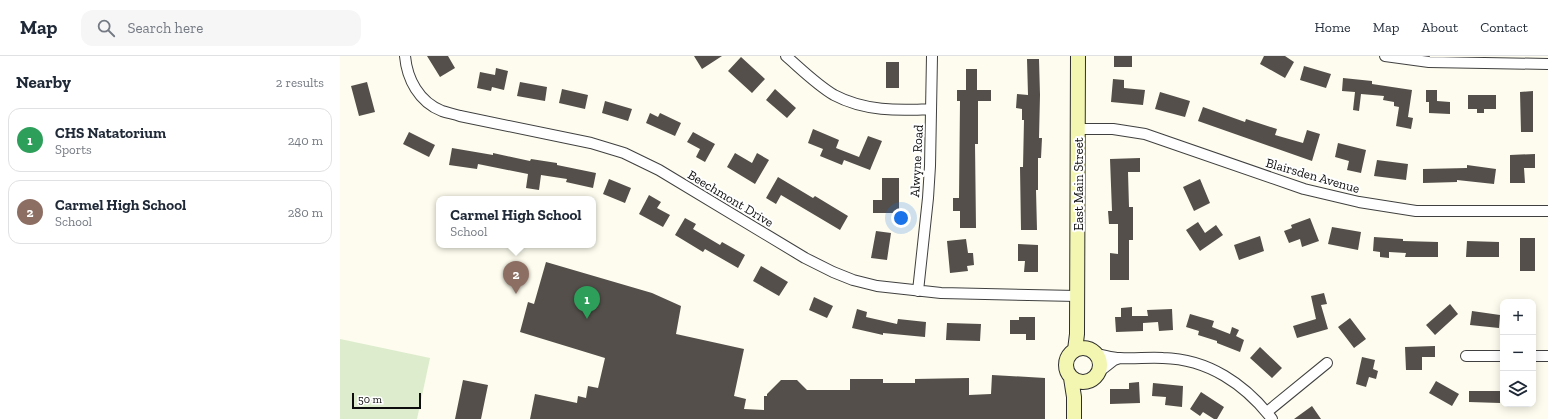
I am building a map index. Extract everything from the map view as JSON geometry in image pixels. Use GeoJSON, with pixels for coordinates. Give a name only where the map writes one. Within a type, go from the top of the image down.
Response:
{"type":"FeatureCollection","features":[{"type":"Feature","properties":{"kind":"main road","name":"East Main Street"},"geometry":{"type":"LineString","coordinates":[[1075,350],[1077,334],[1078,56]]}},
{"type":"Feature","properties":{"kind":"main road","name":"East Main Street"},"geometry":{"type":"LineString","coordinates":[[1077,312],[1094,352]]}},
{"type":"Feature","properties":{"kind":"main road"},"geometry":{"type":"LineString","coordinates":[[1071,378],[1082,383],[1087,382],[1097,376],[1100,371],[1100,360],[1094,352],[1082,348],[1075,350],[1068,357],[1066,363],[1068,374],[1071,378],[1074,397],[1074,419]]}},
{"type":"Feature","properties":{"kind":"main road"},"geometry":{"type":"LineString","coordinates":[[1081,419],[1081,398],[1087,382]]}},
{"type":"Feature","properties":{"kind":"street","name":"Beechmont Drive"},"geometry":{"type":"LineString","coordinates":[[404,56],[411,82],[429,103],[441,110],[591,143],[624,153],[659,170],[805,258],[853,280],[876,286],[918,291],[975,295],[1077,296]]}},
{"type":"Feature","properties":{"kind":"street"},"geometry":{"type":"LineString","coordinates":[[786,56],[834,95],[851,103],[867,108],[931,109]]}},
{"type":"Feature","properties":{"kind":"street","name":"Alwyne Road"},"geometry":{"type":"LineString","coordinates":[[918,291],[928,198],[932,56]]}},
{"type":"Feature","properties":{"kind":"street"},"geometry":{"type":"LineString","coordinates":[[1385,56],[1429,62],[1548,64]]}},
{"type":"Feature","properties":{"kind":"street","name":"Blairsden Avenue"},"geometry":{"type":"LineString","coordinates":[[1078,129],[1113,129],[1145,134],[1304,189],[1359,202],[1416,211],[1548,211]]}},
{"type":"Feature","properties":{"kind":"street"},"geometry":{"type":"LineString","coordinates":[[1094,352],[1120,358],[1181,359],[1216,370],[1236,382],[1254,398],[1270,416],[1327,363]]}},
{"type":"Feature","properties":{"kind":"street"},"geometry":{"type":"LineString","coordinates":[[1466,356],[1500,356]]}},
{"type":"Feature","properties":{"kind":"street"},"geometry":{"type":"LineString","coordinates":[[1536,356],[1548,356]]}},
{"type":"Feature","properties":{"kind":"street"},"geometry":{"type":"LineString","coordinates":[[1100,371],[1114,360],[1120,358]]}},
{"type":"Feature","properties":{"kind":"green space"},"geometry":{"type":"Polygon","coordinates":[[[340,339],[430,358],[417,419],[340,419],[340,339]]]}},
{"type":"Feature","properties":{"kind":"building"},"geometry":{"type":"Polygon","coordinates":[[[427,56],[448,56],[455,68],[440,77],[427,56]]]}},
{"type":"Feature","properties":{"kind":"building"},"geometry":{"type":"Polygon","coordinates":[[[694,56],[722,56],[702,69],[694,56]]]}},
{"type":"Feature","properties":{"kind":"building"},"geometry":{"type":"Polygon","coordinates":[[[1114,56],[1132,56],[1132,67],[1114,67],[1114,56]]]}},
{"type":"Feature","properties":{"kind":"building"},"geometry":{"type":"Polygon","coordinates":[[[1264,56],[1285,56],[1294,62],[1285,78],[1260,64],[1264,56]]]}},
{"type":"Feature","properties":{"kind":"building"},"geometry":{"type":"Polygon","coordinates":[[[741,57],[765,79],[752,93],[728,71],[741,57]]]}},
{"type":"Feature","properties":{"kind":"building"},"geometry":{"type":"Polygon","coordinates":[[[1027,59],[1039,59],[1039,138],[1042,138],[1041,158],[1038,158],[1038,190],[1036,190],[1037,230],[1021,230],[1020,167],[1023,167],[1024,120],[1022,120],[1022,109],[1016,108],[1017,94],[1028,95],[1027,59]]]}},
{"type":"Feature","properties":{"kind":"building"},"geometry":{"type":"Polygon","coordinates":[[[886,62],[899,62],[899,88],[886,88],[886,62]]]}},
{"type":"Feature","properties":{"kind":"building"},"geometry":{"type":"Polygon","coordinates":[[[1304,66],[1331,74],[1326,88],[1300,80],[1304,66]]]}},
{"type":"Feature","properties":{"kind":"building"},"geometry":{"type":"Polygon","coordinates":[[[496,68],[508,71],[504,90],[492,87],[491,91],[477,88],[480,72],[495,75],[496,68]]]}},
{"type":"Feature","properties":{"kind":"building"},"geometry":{"type":"Polygon","coordinates":[[[966,69],[977,69],[977,90],[991,90],[991,101],[978,101],[978,144],[975,144],[976,228],[960,228],[960,211],[953,211],[953,198],[959,198],[960,101],[957,101],[957,90],[966,90],[966,69]]]}},
{"type":"Feature","properties":{"kind":"building"},"geometry":{"type":"Polygon","coordinates":[[[1343,78],[1372,81],[1372,84],[1412,90],[1408,117],[1413,118],[1411,129],[1396,126],[1399,107],[1394,106],[1394,102],[1383,100],[1384,96],[1361,94],[1359,111],[1353,110],[1355,92],[1342,91],[1343,78]]]}},
{"type":"Feature","properties":{"kind":"building"},"geometry":{"type":"Polygon","coordinates":[[[1113,79],[1124,80],[1124,88],[1145,90],[1143,105],[1111,102],[1113,79]]]}},
{"type":"Feature","properties":{"kind":"building"},"geometry":{"type":"Polygon","coordinates":[[[367,82],[375,112],[359,116],[351,86],[367,82]]]}},
{"type":"Feature","properties":{"kind":"building"},"geometry":{"type":"Polygon","coordinates":[[[520,82],[547,87],[545,101],[517,96],[520,82]]]}},
{"type":"Feature","properties":{"kind":"building"},"geometry":{"type":"Polygon","coordinates":[[[562,89],[588,95],[585,109],[559,103],[562,89]]]}},
{"type":"Feature","properties":{"kind":"building"},"geometry":{"type":"Polygon","coordinates":[[[775,89],[796,108],[787,118],[766,100],[775,89]]]}},
{"type":"Feature","properties":{"kind":"building"},"geometry":{"type":"Polygon","coordinates":[[[1426,90],[1437,90],[1437,101],[1450,102],[1450,114],[1429,113],[1429,102],[1426,102],[1426,90]]]}},
{"type":"Feature","properties":{"kind":"building"},"geometry":{"type":"Polygon","coordinates":[[[1533,91],[1533,132],[1521,132],[1520,92],[1533,91]]]}},
{"type":"Feature","properties":{"kind":"building"},"geometry":{"type":"Polygon","coordinates":[[[1160,92],[1190,101],[1185,117],[1155,109],[1160,92]]]}},
{"type":"Feature","properties":{"kind":"building"},"geometry":{"type":"Polygon","coordinates":[[[1468,95],[1496,95],[1496,109],[1484,109],[1484,113],[1477,113],[1477,109],[1468,109],[1468,95]]]}},
{"type":"Feature","properties":{"kind":"building"},"geometry":{"type":"Polygon","coordinates":[[[605,101],[632,109],[628,121],[602,113],[605,101]]]}},
{"type":"Feature","properties":{"kind":"building"},"geometry":{"type":"Polygon","coordinates":[[[1203,107],[1245,122],[1246,119],[1277,129],[1275,135],[1303,143],[1307,130],[1320,134],[1312,161],[1198,121],[1203,107]]]}},
{"type":"Feature","properties":{"kind":"building"},"geometry":{"type":"Polygon","coordinates":[[[650,113],[658,117],[660,113],[681,123],[675,136],[646,123],[650,113]]]}},
{"type":"Feature","properties":{"kind":"building"},"geometry":{"type":"Polygon","coordinates":[[[813,129],[839,140],[836,148],[859,157],[868,136],[882,141],[870,170],[844,160],[842,165],[820,156],[823,149],[808,143],[813,129]]]}},
{"type":"Feature","properties":{"kind":"building"},"geometry":{"type":"Polygon","coordinates":[[[409,132],[435,145],[429,157],[403,144],[409,132]]]}},
{"type":"Feature","properties":{"kind":"building"},"geometry":{"type":"Polygon","coordinates":[[[693,132],[715,144],[705,162],[696,157],[700,149],[687,142],[693,132]]]}},
{"type":"Feature","properties":{"kind":"building"},"geometry":{"type":"Polygon","coordinates":[[[1338,143],[1366,150],[1361,173],[1347,170],[1349,161],[1335,157],[1338,143]]]}},
{"type":"Feature","properties":{"kind":"building"},"geometry":{"type":"Polygon","coordinates":[[[452,148],[493,155],[493,153],[530,161],[531,159],[557,163],[557,165],[596,173],[593,188],[566,182],[567,179],[541,175],[539,190],[526,188],[528,174],[478,164],[477,169],[449,165],[452,148]]]}},
{"type":"Feature","properties":{"kind":"building"},"geometry":{"type":"Polygon","coordinates":[[[735,153],[752,163],[757,153],[769,160],[755,184],[727,167],[735,153]]]}},
{"type":"Feature","properties":{"kind":"building"},"geometry":{"type":"Polygon","coordinates":[[[1535,154],[1535,168],[1524,168],[1525,183],[1510,183],[1510,155],[1535,154]]]}},
{"type":"Feature","properties":{"kind":"building"},"geometry":{"type":"Polygon","coordinates":[[[1140,158],[1140,172],[1128,172],[1129,207],[1133,207],[1133,240],[1129,240],[1129,280],[1110,280],[1110,253],[1118,254],[1118,224],[1109,224],[1108,211],[1112,211],[1110,159],[1140,158]]]}},
{"type":"Feature","properties":{"kind":"building"},"geometry":{"type":"Polygon","coordinates":[[[1377,160],[1408,164],[1406,180],[1374,176],[1377,160]]]}},
{"type":"Feature","properties":{"kind":"building"},"geometry":{"type":"Polygon","coordinates":[[[1467,165],[1496,169],[1494,184],[1457,180],[1457,182],[1423,183],[1423,169],[1467,168],[1467,165]]]}},
{"type":"Feature","properties":{"kind":"building"},"geometry":{"type":"Polygon","coordinates":[[[778,177],[813,198],[815,196],[848,216],[840,230],[781,195],[776,204],[766,198],[778,177]]]}},
{"type":"Feature","properties":{"kind":"building"},"geometry":{"type":"Polygon","coordinates":[[[882,178],[899,178],[899,213],[873,213],[873,200],[882,200],[882,178]]]}},
{"type":"Feature","properties":{"kind":"building"},"geometry":{"type":"Polygon","coordinates":[[[609,179],[631,188],[625,203],[603,194],[609,179]]]}},
{"type":"Feature","properties":{"kind":"building"},"geometry":{"type":"Polygon","coordinates":[[[1200,179],[1210,203],[1194,211],[1183,187],[1200,179]]]}},
{"type":"Feature","properties":{"kind":"building"},"geometry":{"type":"Polygon","coordinates":[[[649,195],[661,202],[657,208],[670,215],[663,227],[639,214],[649,195]]]}},
{"type":"Feature","properties":{"kind":"building"},"geometry":{"type":"Polygon","coordinates":[[[685,218],[696,224],[693,229],[720,245],[722,242],[745,255],[738,268],[705,249],[703,252],[675,235],[685,218]]]}},
{"type":"Feature","properties":{"kind":"building"},"geometry":{"type":"Polygon","coordinates":[[[1310,218],[1319,241],[1302,247],[1300,239],[1289,243],[1284,231],[1292,228],[1291,225],[1310,218]]]}},
{"type":"Feature","properties":{"kind":"building"},"geometry":{"type":"Polygon","coordinates":[[[1198,222],[1205,233],[1216,225],[1223,235],[1200,251],[1186,230],[1198,222]]]}},
{"type":"Feature","properties":{"kind":"building"},"geometry":{"type":"Polygon","coordinates":[[[1332,227],[1361,232],[1358,250],[1328,244],[1332,227]]]}},
{"type":"Feature","properties":{"kind":"building"},"geometry":{"type":"Polygon","coordinates":[[[876,231],[891,233],[887,260],[871,258],[876,231]]]}},
{"type":"Feature","properties":{"kind":"building"},"geometry":{"type":"Polygon","coordinates":[[[1260,236],[1264,251],[1239,260],[1234,245],[1260,236]]]}},
{"type":"Feature","properties":{"kind":"building"},"geometry":{"type":"Polygon","coordinates":[[[1374,237],[1403,239],[1403,241],[1438,242],[1438,257],[1405,257],[1406,253],[1389,252],[1389,258],[1380,257],[1380,252],[1373,251],[1374,237]]]}},
{"type":"Feature","properties":{"kind":"building"},"geometry":{"type":"Polygon","coordinates":[[[1520,238],[1535,238],[1535,271],[1520,271],[1520,238]]]}},
{"type":"Feature","properties":{"kind":"building"},"geometry":{"type":"Polygon","coordinates":[[[966,239],[968,253],[973,253],[974,265],[967,266],[968,271],[950,273],[947,241],[966,239]]]}},
{"type":"Feature","properties":{"kind":"building"},"geometry":{"type":"Polygon","coordinates":[[[1467,241],[1499,242],[1499,257],[1466,257],[1467,241]]]}},
{"type":"Feature","properties":{"kind":"building"},"geometry":{"type":"Polygon","coordinates":[[[1018,244],[1038,245],[1038,272],[1024,272],[1025,261],[1018,261],[1018,244]]]}},
{"type":"Feature","properties":{"kind":"building"},"geometry":{"type":"Polygon","coordinates":[[[546,262],[652,293],[681,306],[676,334],[744,349],[734,396],[746,399],[744,409],[764,410],[764,396],[767,396],[767,394],[781,380],[797,380],[807,390],[850,390],[850,379],[883,379],[883,383],[915,383],[915,379],[969,378],[969,395],[991,394],[992,375],[1045,378],[1045,419],[530,419],[535,394],[577,403],[578,396],[586,398],[588,386],[598,388],[605,358],[520,332],[528,302],[534,304],[546,262]]]}},
{"type":"Feature","properties":{"kind":"building"},"geometry":{"type":"Polygon","coordinates":[[[761,266],[788,282],[779,296],[753,281],[761,266]]]}},
{"type":"Feature","properties":{"kind":"building"},"geometry":{"type":"Polygon","coordinates":[[[1324,293],[1327,304],[1321,305],[1328,329],[1297,338],[1293,326],[1316,319],[1311,296],[1324,293]]]}},
{"type":"Feature","properties":{"kind":"building"},"geometry":{"type":"Polygon","coordinates":[[[814,297],[833,306],[827,318],[809,310],[814,297]]]}},
{"type":"Feature","properties":{"kind":"building"},"geometry":{"type":"Polygon","coordinates":[[[1450,304],[1458,314],[1435,335],[1426,325],[1450,304]]]}},
{"type":"Feature","properties":{"kind":"building"},"geometry":{"type":"Polygon","coordinates":[[[1132,307],[1132,316],[1148,316],[1147,310],[1172,309],[1173,330],[1159,331],[1158,322],[1143,323],[1143,331],[1116,332],[1115,317],[1121,317],[1121,308],[1132,307]]]}},
{"type":"Feature","properties":{"kind":"building"},"geometry":{"type":"Polygon","coordinates":[[[857,309],[867,312],[866,317],[897,324],[898,319],[926,322],[925,337],[883,333],[883,335],[852,328],[857,309]]]}},
{"type":"Feature","properties":{"kind":"building"},"geometry":{"type":"Polygon","coordinates":[[[1472,311],[1500,315],[1499,328],[1470,325],[1472,311]]]}},
{"type":"Feature","properties":{"kind":"building"},"geometry":{"type":"Polygon","coordinates":[[[1190,314],[1214,321],[1212,327],[1230,334],[1232,327],[1239,330],[1236,336],[1244,340],[1240,352],[1217,343],[1217,341],[1198,335],[1199,331],[1186,327],[1190,314]]]}},
{"type":"Feature","properties":{"kind":"building"},"geometry":{"type":"Polygon","coordinates":[[[1019,317],[1035,317],[1035,340],[1026,340],[1026,334],[1010,334],[1010,320],[1019,320],[1019,317]]]}},
{"type":"Feature","properties":{"kind":"building"},"geometry":{"type":"Polygon","coordinates":[[[1350,318],[1366,339],[1354,348],[1338,327],[1350,318]]]}},
{"type":"Feature","properties":{"kind":"building"},"geometry":{"type":"Polygon","coordinates":[[[947,323],[981,324],[980,341],[946,340],[947,323]]]}},
{"type":"Feature","properties":{"kind":"building"},"geometry":{"type":"Polygon","coordinates":[[[1435,346],[1435,357],[1422,357],[1422,370],[1406,370],[1405,347],[1435,346]]]}},
{"type":"Feature","properties":{"kind":"building"},"geometry":{"type":"Polygon","coordinates":[[[1260,347],[1282,368],[1272,378],[1250,358],[1260,347]]]}},
{"type":"Feature","properties":{"kind":"building"},"geometry":{"type":"Polygon","coordinates":[[[1362,357],[1375,360],[1373,369],[1378,371],[1376,379],[1369,377],[1366,387],[1356,384],[1362,357]]]}},
{"type":"Feature","properties":{"kind":"building"},"geometry":{"type":"Polygon","coordinates":[[[463,380],[488,385],[481,419],[455,419],[463,380]]]}},
{"type":"Feature","properties":{"kind":"building"},"geometry":{"type":"Polygon","coordinates":[[[1436,381],[1459,394],[1452,406],[1429,393],[1436,381]]]}},
{"type":"Feature","properties":{"kind":"building"},"geometry":{"type":"Polygon","coordinates":[[[1139,382],[1140,403],[1110,404],[1110,389],[1129,389],[1129,383],[1139,382]]]}},
{"type":"Feature","properties":{"kind":"building"},"geometry":{"type":"Polygon","coordinates":[[[1153,383],[1183,386],[1182,407],[1165,405],[1166,397],[1152,396],[1153,383]]]}},
{"type":"Feature","properties":{"kind":"building"},"geometry":{"type":"Polygon","coordinates":[[[1469,391],[1500,391],[1500,403],[1469,402],[1469,391]]]}},
{"type":"Feature","properties":{"kind":"building"},"geometry":{"type":"Polygon","coordinates":[[[1201,392],[1224,407],[1217,419],[1214,419],[1203,412],[1200,416],[1190,409],[1201,392]]]}},
{"type":"Feature","properties":{"kind":"building"},"geometry":{"type":"Polygon","coordinates":[[[1312,406],[1321,419],[1294,419],[1312,406]]]}},
{"type":"Feature","properties":{"kind":"place","name":"Carmel High School"},"geometry":{"type":"Point","coordinates":[516,294]}},
{"type":"Feature","properties":{"kind":"place","name":"CHS Natatorium"},"geometry":{"type":"Point","coordinates":[587,319]}}]}
